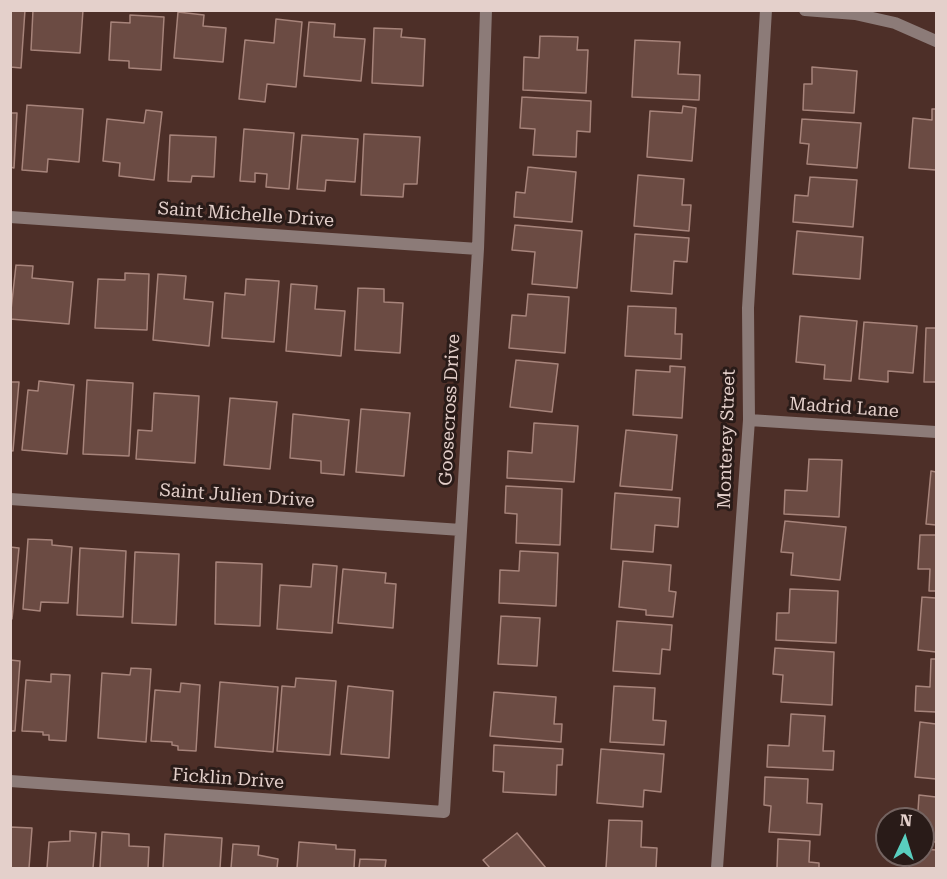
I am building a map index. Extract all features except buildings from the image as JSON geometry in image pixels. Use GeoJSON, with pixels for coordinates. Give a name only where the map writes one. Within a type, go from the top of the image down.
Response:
{"type":"FeatureCollection","features":[{"type":"Feature","properties":{"kind":"street","name":"Goosecross Drive"},"geometry":{"type":"LineString","coordinates":[[444,812],[478,249],[486,10]]}},
{"type":"Feature","properties":{"kind":"street","name":"Monterey Street"},"geometry":{"type":"LineString","coordinates":[[717,868],[749,420],[748,308],[766,10]]}},
{"type":"Feature","properties":{"kind":"street"},"geometry":{"type":"LineString","coordinates":[[805,10],[855,14],[895,23],[936,41]]}},
{"type":"Feature","properties":{"kind":"street","name":"Saint Michelle Drive"},"geometry":{"type":"LineString","coordinates":[[10,217],[478,249]]}},
{"type":"Feature","properties":{"kind":"street","name":"Madrid Lane"},"geometry":{"type":"LineString","coordinates":[[749,420],[936,432]]}},
{"type":"Feature","properties":{"kind":"street","name":"Saint Julien Drive"},"geometry":{"type":"LineString","coordinates":[[10,499],[461,530]]}},
{"type":"Feature","properties":{"kind":"street","name":"Ficklin Drive"},"geometry":{"type":"LineString","coordinates":[[10,782],[444,812]]}}]}
